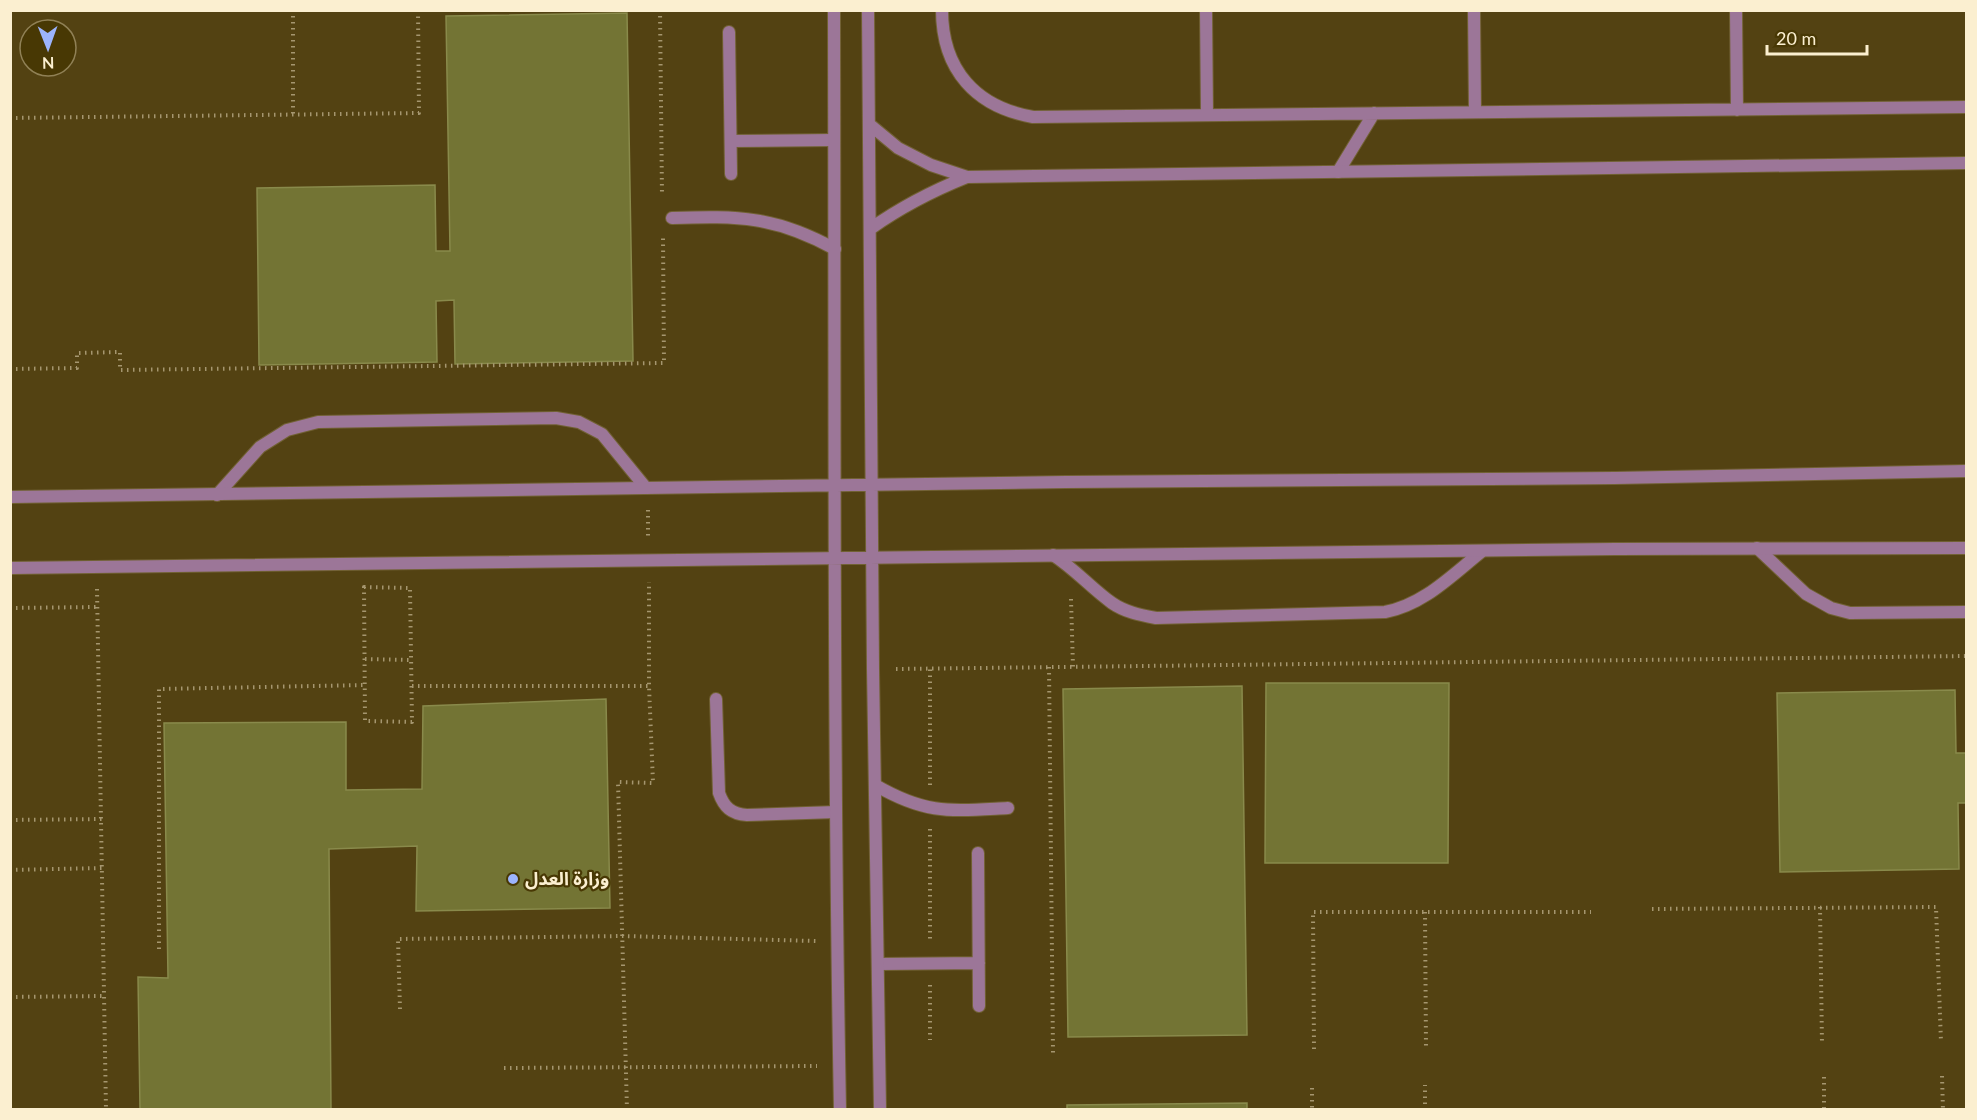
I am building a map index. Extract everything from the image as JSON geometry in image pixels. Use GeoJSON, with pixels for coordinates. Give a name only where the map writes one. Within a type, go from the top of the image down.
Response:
{"type":"FeatureCollection","features":[{"type":"Feature","properties":{"kind":"street"},"geometry":{"type":"LineString","coordinates":[[834,10],[834,558],[840,1110]]}},
{"type":"Feature","properties":{"kind":"street"},"geometry":{"type":"LineString","coordinates":[[868,10],[873,669],[880,1110]]}},
{"type":"Feature","properties":{"kind":"street"},"geometry":{"type":"LineString","coordinates":[[942,10],[945,42],[952,62],[964,81],[995,106],[1014,114],[1033,117],[1966,107]]}},
{"type":"Feature","properties":{"kind":"street"},"geometry":{"type":"LineString","coordinates":[[1206,10],[1207,115]]}},
{"type":"Feature","properties":{"kind":"street"},"geometry":{"type":"LineString","coordinates":[[1474,10],[1475,112]]}},
{"type":"Feature","properties":{"kind":"street"},"geometry":{"type":"LineString","coordinates":[[1736,10],[1737,110]]}},
{"type":"Feature","properties":{"kind":"street"},"geometry":{"type":"LineString","coordinates":[[729,32],[731,174]]}},
{"type":"Feature","properties":{"kind":"street"},"geometry":{"type":"LineString","coordinates":[[1338,172],[1374,113]]}},
{"type":"Feature","properties":{"kind":"street"},"geometry":{"type":"LineString","coordinates":[[869,124],[898,148],[931,165],[967,177],[1966,164]]}},
{"type":"Feature","properties":{"kind":"street"},"geometry":{"type":"LineString","coordinates":[[730,141],[834,140]]}},
{"type":"Feature","properties":{"kind":"street"},"geometry":{"type":"LineString","coordinates":[[870,229],[901,207],[925,194],[967,177]]}},
{"type":"Feature","properties":{"kind":"street"},"geometry":{"type":"LineString","coordinates":[[672,218],[734,217],[761,220],[803,233],[835,249]]}},
{"type":"Feature","properties":{"kind":"street"},"geometry":{"type":"LineString","coordinates":[[217,495],[260,447],[287,430],[318,422],[544,418],[579,422],[602,434],[646,488]]}},
{"type":"Feature","properties":{"kind":"street"},"geometry":{"type":"LineString","coordinates":[[10,497],[1966,471]]}},
{"type":"Feature","properties":{"kind":"street"},"geometry":{"type":"LineString","coordinates":[[1757,548],[1806,594],[1831,608],[1850,613],[1966,612]]}},
{"type":"Feature","properties":{"kind":"street"},"geometry":{"type":"LineString","coordinates":[[10,568],[1053,555],[1966,548]]}},
{"type":"Feature","properties":{"kind":"street"},"geometry":{"type":"LineString","coordinates":[[1053,555],[1070,566],[1112,604],[1133,613],[1156,618],[1385,612],[1400,609],[1420,600],[1481,552]]}},
{"type":"Feature","properties":{"kind":"street"},"geometry":{"type":"LineString","coordinates":[[716,699],[719,793],[728,809],[737,814],[747,815],[836,813]]}},
{"type":"Feature","properties":{"kind":"street"},"geometry":{"type":"LineString","coordinates":[[876,785],[911,803],[930,809],[953,811],[1008,808]]}},
{"type":"Feature","properties":{"kind":"street"},"geometry":{"type":"LineString","coordinates":[[978,853],[979,1006]]}},
{"type":"Feature","properties":{"kind":"street"},"geometry":{"type":"LineString","coordinates":[[879,964],[979,963]]}},
{"type":"Feature","properties":{"kind":"path"},"geometry":{"type":"LineString","coordinates":[[293,10],[293,114]]}},
{"type":"Feature","properties":{"kind":"path"},"geometry":{"type":"LineString","coordinates":[[10,118],[419,113],[418,10]]}},
{"type":"Feature","properties":{"kind":"path"},"geometry":{"type":"LineString","coordinates":[[660,10],[662,198]]}},
{"type":"Feature","properties":{"kind":"path"},"geometry":{"type":"LineString","coordinates":[[10,369],[77,368],[77,353],[120,352],[120,370],[664,363],[663,234]]}},
{"type":"Feature","properties":{"kind":"path"},"geometry":{"type":"LineString","coordinates":[[627,1110],[618,782],[653,783],[649,686],[648,508],[659,508]]}},
{"type":"Feature","properties":{"kind":"path"},"geometry":{"type":"LineString","coordinates":[[1070,566],[1073,667]]}},
{"type":"Feature","properties":{"kind":"path"},"geometry":{"type":"LineString","coordinates":[[97,567],[103,819],[106,1110]]}},
{"type":"Feature","properties":{"kind":"path"},"geometry":{"type":"LineString","coordinates":[[364,587],[410,588],[411,660],[412,722],[365,722],[364,587]]}},
{"type":"Feature","properties":{"kind":"path"},"geometry":{"type":"LineString","coordinates":[[10,608],[97,607]]}},
{"type":"Feature","properties":{"kind":"path"},"geometry":{"type":"LineString","coordinates":[[873,669],[1966,656]]}},
{"type":"Feature","properties":{"kind":"path"},"geometry":{"type":"LineString","coordinates":[[365,659],[411,660]]}},
{"type":"Feature","properties":{"kind":"path"},"geometry":{"type":"LineString","coordinates":[[1049,668],[1053,1053]]}},
{"type":"Feature","properties":{"kind":"path"},"geometry":{"type":"LineString","coordinates":[[930,669],[930,1040]]}},
{"type":"Feature","properties":{"kind":"path"},"geometry":{"type":"LineString","coordinates":[[159,949],[159,689],[365,685]]}},
{"type":"Feature","properties":{"kind":"path"},"geometry":{"type":"LineString","coordinates":[[412,686],[649,686]]}},
{"type":"Feature","properties":{"kind":"path"},"geometry":{"type":"LineString","coordinates":[[10,820],[103,819]]}},
{"type":"Feature","properties":{"kind":"path"},"geometry":{"type":"LineString","coordinates":[[10,870],[103,868]]}},
{"type":"Feature","properties":{"kind":"path"},"geometry":{"type":"LineString","coordinates":[[1652,909],[1936,907],[1941,1042]]}},
{"type":"Feature","properties":{"kind":"path"},"geometry":{"type":"LineString","coordinates":[[1820,908],[1822,1044]]}},
{"type":"Feature","properties":{"kind":"path"},"geometry":{"type":"LineString","coordinates":[[1314,1049],[1314,912],[1591,912]]}},
{"type":"Feature","properties":{"kind":"path"},"geometry":{"type":"LineString","coordinates":[[1425,912],[1426,1047]]}},
{"type":"Feature","properties":{"kind":"path"},"geometry":{"type":"LineString","coordinates":[[400,1009],[398,939],[622,936],[838,941]]}},
{"type":"Feature","properties":{"kind":"path"},"geometry":{"type":"LineString","coordinates":[[10,997],[105,996]]}},
{"type":"Feature","properties":{"kind":"path"},"geometry":{"type":"LineString","coordinates":[[504,1068],[839,1066]]}},
{"type":"Feature","properties":{"kind":"path"},"geometry":{"type":"LineString","coordinates":[[1942,1076],[1943,1110]]}},
{"type":"Feature","properties":{"kind":"path"},"geometry":{"type":"LineString","coordinates":[[1824,1077],[1824,1110]]}},
{"type":"Feature","properties":{"kind":"path"},"geometry":{"type":"LineString","coordinates":[[1425,1085],[1425,1110]]}},
{"type":"Feature","properties":{"kind":"path"},"geometry":{"type":"LineString","coordinates":[[1312,1089],[1312,1110]]}},
{"type":"Feature","properties":{"kind":"building"},"geometry":{"type":"Polygon","coordinates":[[[627,13],[633,361],[455,364],[454,300],[436,301],[437,362],[259,365],[257,188],[435,185],[436,251],[450,251],[446,16],[627,13]]]}},
{"type":"Feature","properties":{"kind":"building"},"geometry":{"type":"Polygon","coordinates":[[[1266,683],[1449,683],[1448,863],[1265,863],[1266,683]]]}},
{"type":"Feature","properties":{"kind":"building"},"geometry":{"type":"Polygon","coordinates":[[[1242,686],[1247,1035],[1068,1037],[1063,689],[1242,686]]]}},
{"type":"Feature","properties":{"kind":"building"},"geometry":{"type":"Polygon","coordinates":[[[1955,690],[1956,753],[1966,753],[1966,803],[1958,803],[1959,869],[1780,872],[1777,693],[1955,690]]]}},
{"type":"Feature","properties":{"kind":"building","name":"وزارة العدل"},"geometry":{"type":"Polygon","coordinates":[[[606,699],[610,908],[416,911],[417,846],[329,849],[331,1110],[140,1110],[138,977],[168,978],[164,723],[346,722],[346,790],[422,789],[423,706],[606,699]]]}},
{"type":"Feature","properties":{"kind":"building"},"geometry":{"type":"Polygon","coordinates":[[[1247,1103],[1247,1110],[1067,1110],[1067,1105],[1247,1103]]]}},
{"type":"Feature","properties":{"kind":"place","name":"وزارة العدل"},"geometry":{"type":"Point","coordinates":[513,879]}}]}
